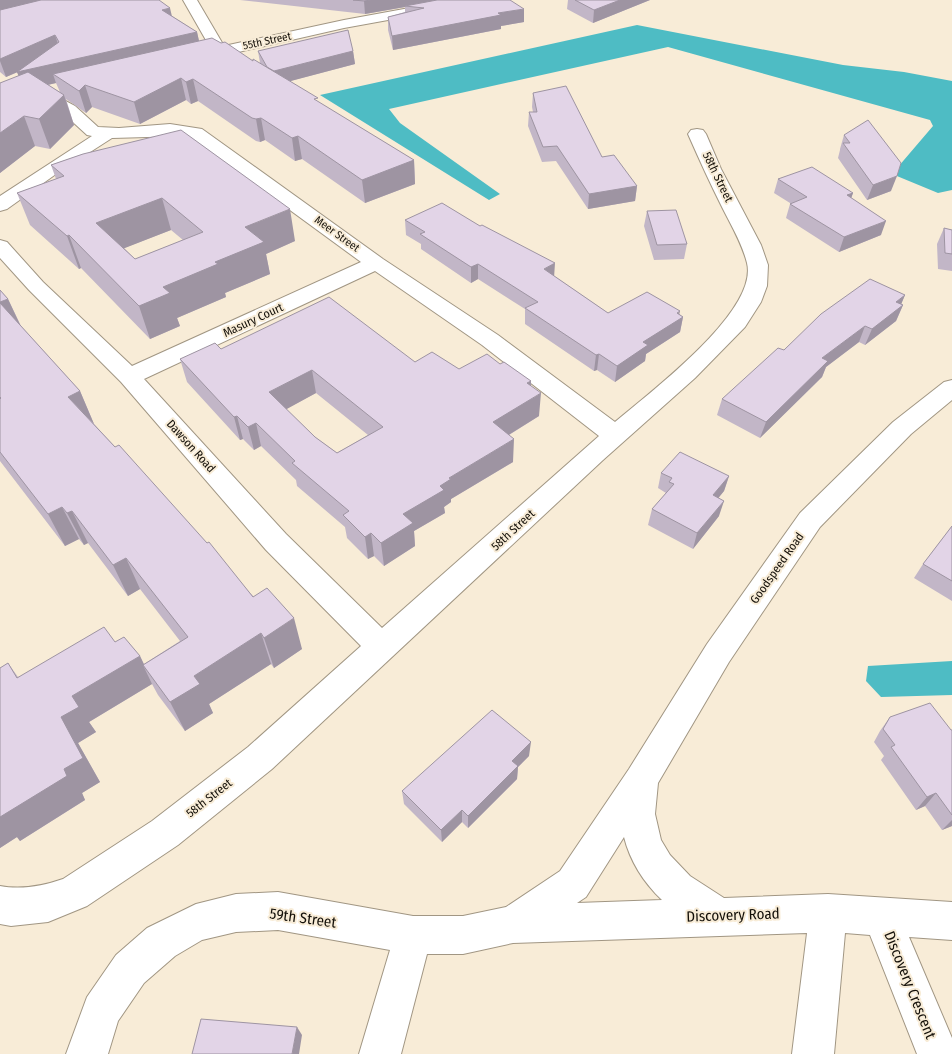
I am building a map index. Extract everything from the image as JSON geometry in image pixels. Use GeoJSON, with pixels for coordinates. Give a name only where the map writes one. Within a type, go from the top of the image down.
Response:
{"type":"FeatureCollection","features":[{"type":"Feature","properties":{"kind":"street"},"geometry":{"type":"LineString","coordinates":[[190,0],[220,51]]}},
{"type":"Feature","properties":{"kind":"street","name":"55th Street"},"geometry":{"type":"LineString","coordinates":[[184,60],[344,24],[476,0]]}},
{"type":"Feature","properties":{"kind":"street"},"geometry":{"type":"LineString","coordinates":[[67,88],[33,95],[65,106],[81,117],[93,131],[107,134]]}},
{"type":"Feature","properties":{"kind":"street","name":"Meer Street"},"geometry":{"type":"LineString","coordinates":[[107,134],[170,128],[196,133],[376,263],[490,340],[615,435]]}},
{"type":"Feature","properties":{"kind":"street"},"geometry":{"type":"LineString","coordinates":[[0,205],[50,170],[107,134]]}},
{"type":"Feature","properties":{"kind":"street","name":"58th Street"},"geometry":{"type":"LineString","coordinates":[[0,906],[11,907],[48,903],[74,893],[165,833],[260,758],[615,435],[687,373],[737,322],[750,302],[756,286],[758,265],[751,245],[712,169],[697,134]]}},
{"type":"Feature","properties":{"kind":"street","name":"Dawson Road"},"geometry":{"type":"LineString","coordinates":[[0,246],[36,286],[129,377],[276,542],[380,647]]}},
{"type":"Feature","properties":{"kind":"street","name":"Masury Court"},"geometry":{"type":"LineString","coordinates":[[129,377],[376,263]]}},
{"type":"Feature","properties":{"kind":"street","name":"Goodspeed Road"},"geometry":{"type":"LineString","coordinates":[[573,884],[641,780],[718,653],[810,520],[902,428],[952,388]]}},
{"type":"Feature","properties":{"kind":"street","name":"Goodspeed Road"},"geometry":{"type":"LineString","coordinates":[[641,780],[638,823],[649,859],[675,888],[717,915]]}},
{"type":"Feature","properties":{"kind":"street","name":"59th Street"},"geometry":{"type":"LineString","coordinates":[[87,1054],[101,1011],[130,969],[161,942],[196,923],[236,913],[278,912],[413,935],[463,935],[513,924],[573,884]]}},
{"type":"Feature","properties":{"kind":"street"},"geometry":{"type":"LineString","coordinates":[[813,1054],[828,912]]}},
{"type":"Feature","properties":{"kind":"street","name":"Discovery Road"},"geometry":{"type":"LineString","coordinates":[[513,924],[828,912],[952,922]]}},
{"type":"Feature","properties":{"kind":"street","name":"Discovery Crescent"},"geometry":{"type":"LineString","coordinates":[[881,916],[938,1054]]}},
{"type":"Feature","properties":{"kind":"street"},"geometry":{"type":"LineString","coordinates":[[380,1054],[413,935]]}},
{"type":"Feature","properties":{"kind":"water"},"geometry":{"type":"Polygon","coordinates":[[[637,25],[843,65],[904,72],[952,81],[952,190],[938,193],[892,174],[933,126],[930,120],[668,47],[389,109],[400,123],[500,194],[489,200],[320,95],[637,25]]]}},
{"type":"Feature","properties":{"kind":"water"},"geometry":{"type":"Polygon","coordinates":[[[952,661],[952,695],[881,697],[866,681],[868,666],[952,661]]]}},
{"type":"Feature","properties":{"kind":"building"},"geometry":{"type":"Polygon","coordinates":[[[41,0],[159,0],[170,8],[162,10],[197,32],[17,72],[59,42],[55,35],[0,59],[0,10],[41,0]]]}},
{"type":"Feature","properties":{"kind":"building"},"geometry":{"type":"Polygon","coordinates":[[[437,0],[510,0],[524,9],[392,36],[388,17],[424,8],[405,6],[437,0]]]}},
{"type":"Feature","properties":{"kind":"building"},"geometry":{"type":"Polygon","coordinates":[[[575,0],[620,0],[594,10],[575,0]]]}},
{"type":"Feature","properties":{"kind":"building"},"geometry":{"type":"Polygon","coordinates":[[[348,30],[353,51],[274,71],[267,67],[258,51],[348,30]]]}},
{"type":"Feature","properties":{"kind":"building"},"geometry":{"type":"Polygon","coordinates":[[[212,38],[221,43],[225,42],[253,61],[253,59],[318,98],[314,99],[414,160],[362,180],[298,136],[292,138],[261,118],[252,118],[193,79],[186,82],[181,78],[134,102],[85,85],[79,91],[53,74],[212,38]]]}},
{"type":"Feature","properties":{"kind":"building"},"geometry":{"type":"Polygon","coordinates":[[[28,72],[64,95],[39,119],[24,116],[0,133],[0,83],[28,72]]]}},
{"type":"Feature","properties":{"kind":"building"},"geometry":{"type":"Polygon","coordinates":[[[566,86],[602,157],[614,155],[637,186],[589,194],[557,146],[543,147],[529,112],[537,112],[533,93],[566,86]]]}},
{"type":"Feature","properties":{"kind":"building"},"geometry":{"type":"Polygon","coordinates":[[[868,120],[901,163],[897,176],[873,185],[843,143],[850,143],[844,135],[868,120]]]}},
{"type":"Feature","properties":{"kind":"building"},"geometry":{"type":"Polygon","coordinates":[[[181,130],[290,209],[245,227],[264,242],[215,262],[218,264],[163,287],[170,293],[139,306],[69,235],[67,236],[17,193],[64,176],[51,165],[83,154],[181,130]],[[162,198],[96,223],[135,259],[203,232],[162,198]]]}},
{"type":"Feature","properties":{"kind":"building"},"geometry":{"type":"Polygon","coordinates":[[[812,167],[853,193],[847,195],[886,221],[844,237],[790,204],[807,197],[778,179],[812,167]]]}},
{"type":"Feature","properties":{"kind":"building"},"geometry":{"type":"Polygon","coordinates":[[[442,203],[480,226],[482,225],[555,263],[544,269],[608,313],[647,292],[680,311],[677,313],[683,317],[643,342],[648,345],[617,366],[599,354],[596,355],[525,308],[538,302],[478,264],[471,267],[420,234],[425,232],[405,220],[442,203]]]}},
{"type":"Feature","properties":{"kind":"building"},"geometry":{"type":"Polygon","coordinates":[[[676,210],[687,244],[657,245],[647,211],[676,210]]]}},
{"type":"Feature","properties":{"kind":"building"},"geometry":{"type":"Polygon","coordinates":[[[944,228],[952,230],[952,254],[945,253],[944,228]]]}},
{"type":"Feature","properties":{"kind":"building"},"geometry":{"type":"Polygon","coordinates":[[[870,279],[905,295],[896,302],[903,305],[872,329],[865,326],[822,358],[828,361],[766,422],[722,399],[778,348],[784,350],[821,314],[870,279]]]}},
{"type":"Feature","properties":{"kind":"building"},"geometry":{"type":"Polygon","coordinates":[[[0,290],[8,299],[0,302],[0,290]]]}},
{"type":"Feature","properties":{"kind":"building"},"geometry":{"type":"Polygon","coordinates":[[[329,297],[415,362],[432,352],[459,369],[487,354],[500,364],[504,362],[531,381],[527,383],[541,393],[493,422],[514,439],[449,478],[451,479],[440,486],[444,490],[403,514],[413,523],[381,543],[371,533],[365,537],[343,515],[349,511],[292,463],[295,461],[256,423],[248,427],[237,416],[234,417],[180,359],[215,343],[221,349],[329,297]],[[312,370],[269,392],[315,437],[337,453],[383,427],[312,370]]]}},
{"type":"Feature","properties":{"kind":"building"},"geometry":{"type":"Polygon","coordinates":[[[0,303],[80,391],[68,397],[115,447],[119,445],[207,543],[209,542],[253,597],[267,588],[294,618],[264,638],[261,633],[194,676],[200,684],[170,702],[143,665],[188,637],[126,558],[113,565],[72,511],[67,513],[62,507],[48,514],[0,452],[0,303]]]}},
{"type":"Feature","properties":{"kind":"building"},"geometry":{"type":"Polygon","coordinates":[[[680,452],[729,476],[713,495],[724,501],[697,533],[652,509],[674,484],[669,482],[672,478],[661,473],[680,452]]]}},
{"type":"Feature","properties":{"kind":"building"},"geometry":{"type":"Polygon","coordinates":[[[952,526],[952,581],[923,564],[952,526]]]}},
{"type":"Feature","properties":{"kind":"building"},"geometry":{"type":"Polygon","coordinates":[[[104,627],[115,642],[124,637],[140,656],[72,696],[79,707],[61,717],[83,758],[64,769],[67,776],[0,817],[0,668],[8,663],[17,678],[104,627]]]}},
{"type":"Feature","properties":{"kind":"building"},"geometry":{"type":"Polygon","coordinates":[[[930,703],[952,730],[952,815],[936,793],[927,797],[891,747],[895,745],[883,729],[890,717],[930,703]]]}},
{"type":"Feature","properties":{"kind":"building"},"geometry":{"type":"Polygon","coordinates":[[[492,710],[531,742],[512,761],[518,766],[468,816],[462,810],[441,830],[402,791],[492,710]]]}},
{"type":"Feature","properties":{"kind":"building"},"geometry":{"type":"Polygon","coordinates":[[[201,1019],[297,1027],[292,1054],[192,1054],[201,1019]]]}}]}
